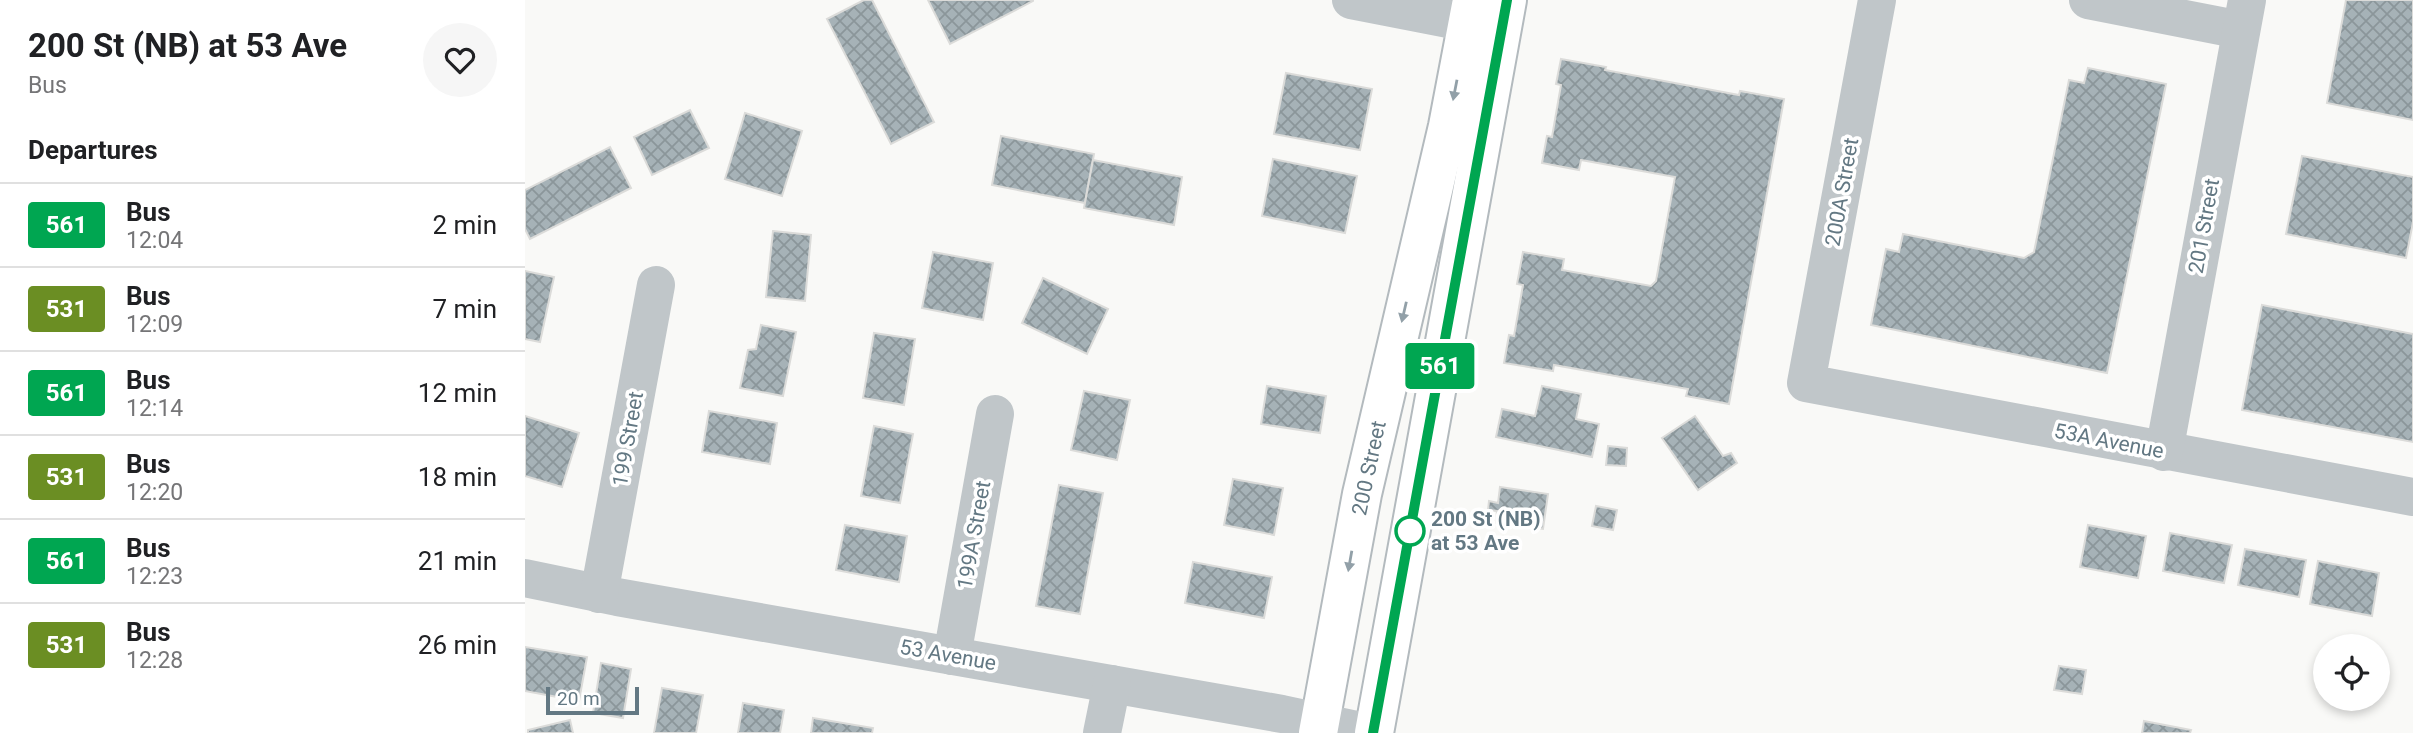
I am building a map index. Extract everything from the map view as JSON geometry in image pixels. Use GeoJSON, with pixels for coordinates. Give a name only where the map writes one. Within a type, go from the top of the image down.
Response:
{"type":"FeatureCollection","features":[{"type":"Feature","properties":{"kind":"main road","name":"200 Street"},"geometry":{"type":"LineString","coordinates":[[1319,728],[1362,494],[1448,126],[1487,13]]}},
{"type":"Feature","properties":{"kind":"main road"},"geometry":{"type":"LineString","coordinates":[[1373,733],[1487,13]]}},
{"type":"Feature","properties":{"kind":"street"},"geometry":{"type":"LineString","coordinates":[[1351,0],[1487,13]]}},
{"type":"Feature","properties":{"kind":"street","name":"200A Street"},"geometry":{"type":"LineString","coordinates":[[1806,383],[1877,0]]}},
{"type":"Feature","properties":{"kind":"street"},"geometry":{"type":"LineString","coordinates":[[2088,0],[2244,15]]}},
{"type":"Feature","properties":{"kind":"street","name":"201 Street"},"geometry":{"type":"LineString","coordinates":[[2164,452],[2244,15]]}},
{"type":"Feature","properties":{"kind":"street","name":"199 Street"},"geometry":{"type":"LineString","coordinates":[[599,594],[656,285]]}},
{"type":"Feature","properties":{"kind":"street","name":"53A Avenue"},"geometry":{"type":"LineString","coordinates":[[1806,383],[2164,452],[2413,496]]}},
{"type":"Feature","properties":{"kind":"street","name":"199A Street"},"geometry":{"type":"LineString","coordinates":[[952,656],[995,414]]}},
{"type":"Feature","properties":{"kind":"street","name":"53 Avenue"},"geometry":{"type":"LineString","coordinates":[[525,578],[599,594],[1112,684],[1319,728],[1373,733]]}},
{"type":"Feature","properties":{"kind":"street"},"geometry":{"type":"LineString","coordinates":[[1102,733],[1112,684]]}},
{"type":"Feature","properties":{"kind":"building"},"geometry":{"type":"Polygon","coordinates":[[[864,0],[872,0],[934,122],[891,144],[827,19],[864,0]]]}},
{"type":"Feature","properties":{"kind":"building"},"geometry":{"type":"Polygon","coordinates":[[[928,0],[1033,0],[1033,1],[950,44],[928,0]]]}},
{"type":"Feature","properties":{"kind":"building"},"geometry":{"type":"Polygon","coordinates":[[[2346,0],[2413,0],[2413,120],[2327,103],[2346,0]]]}},
{"type":"Feature","properties":{"kind":"building"},"geometry":{"type":"Polygon","coordinates":[[[1561,59],[1739,95],[1740,91],[1784,99],[1729,404],[1686,396],[1688,389],[1554,365],[1553,371],[1504,363],[1509,335],[1514,336],[1523,285],[1517,284],[1523,252],[1564,259],[1562,270],[1651,286],[1656,281],[1675,177],[1581,160],[1579,170],[1542,163],[1547,136],[1552,137],[1561,85],[1556,84],[1561,59]]]}},
{"type":"Feature","properties":{"kind":"building"},"geometry":{"type":"Polygon","coordinates":[[[2088,68],[2166,84],[2107,373],[1871,325],[1886,249],[1899,252],[1903,234],[2024,258],[2034,252],[2069,80],[2084,83],[2088,68]]]}},
{"type":"Feature","properties":{"kind":"building"},"geometry":{"type":"Polygon","coordinates":[[[1286,73],[1372,89],[1360,150],[1274,134],[1286,73]]]}},
{"type":"Feature","properties":{"kind":"building"},"geometry":{"type":"Polygon","coordinates":[[[690,110],[709,148],[652,175],[634,137],[690,110]]]}},
{"type":"Feature","properties":{"kind":"building"},"geometry":{"type":"Polygon","coordinates":[[[745,113],[802,131],[782,196],[725,179],[745,113]]]}},
{"type":"Feature","properties":{"kind":"building"},"geometry":{"type":"Polygon","coordinates":[[[1001,136],[1094,154],[1085,203],[992,185],[1001,136]]]}},
{"type":"Feature","properties":{"kind":"building"},"geometry":{"type":"Polygon","coordinates":[[[610,147],[631,188],[530,239],[525,229],[525,190],[610,147]]]}},
{"type":"Feature","properties":{"kind":"building"},"geometry":{"type":"Polygon","coordinates":[[[2302,156],[2413,177],[2413,222],[2406,258],[2286,234],[2302,156]]]}},
{"type":"Feature","properties":{"kind":"building"},"geometry":{"type":"Polygon","coordinates":[[[1273,159],[1357,176],[1345,233],[1262,216],[1273,159]]]}},
{"type":"Feature","properties":{"kind":"building"},"geometry":{"type":"Polygon","coordinates":[[[1093,160],[1182,177],[1174,225],[1084,208],[1093,160]]]}},
{"type":"Feature","properties":{"kind":"building"},"geometry":{"type":"Polygon","coordinates":[[[773,231],[811,235],[805,301],[766,297],[773,231]]]}},
{"type":"Feature","properties":{"kind":"building"},"geometry":{"type":"Polygon","coordinates":[[[933,252],[993,263],[983,320],[922,308],[933,252]]]}},
{"type":"Feature","properties":{"kind":"building"},"geometry":{"type":"Polygon","coordinates":[[[525,271],[554,277],[540,342],[525,339],[525,271]]]}},
{"type":"Feature","properties":{"kind":"building"},"geometry":{"type":"Polygon","coordinates":[[[1043,278],[1108,309],[1087,354],[1022,323],[1043,278]]]}},
{"type":"Feature","properties":{"kind":"building"},"geometry":{"type":"Polygon","coordinates":[[[2262,305],[2413,334],[2413,442],[2242,410],[2262,305]]]}},
{"type":"Feature","properties":{"kind":"building"},"geometry":{"type":"Polygon","coordinates":[[[761,325],[796,332],[783,396],[740,388],[748,350],[756,349],[761,325]]]}},
{"type":"Feature","properties":{"kind":"building"},"geometry":{"type":"Polygon","coordinates":[[[874,333],[915,339],[904,405],[863,398],[874,333]]]}},
{"type":"Feature","properties":{"kind":"building"},"geometry":{"type":"Polygon","coordinates":[[[1267,386],[1326,396],[1320,433],[1261,424],[1267,386]]]}},
{"type":"Feature","properties":{"kind":"building"},"geometry":{"type":"Polygon","coordinates":[[[1542,386],[1581,394],[1576,419],[1599,424],[1592,457],[1496,437],[1502,409],[1535,416],[1542,386]]]}},
{"type":"Feature","properties":{"kind":"building"},"geometry":{"type":"Polygon","coordinates":[[[1084,391],[1130,400],[1117,460],[1071,450],[1084,391]]]}},
{"type":"Feature","properties":{"kind":"building"},"geometry":{"type":"Polygon","coordinates":[[[709,411],[777,423],[770,464],[702,452],[709,411]]]}},
{"type":"Feature","properties":{"kind":"building"},"geometry":{"type":"Polygon","coordinates":[[[525,416],[579,433],[562,487],[525,476],[525,416]]]}},
{"type":"Feature","properties":{"kind":"building"},"geometry":{"type":"Polygon","coordinates":[[[1695,416],[1723,456],[1731,453],[1737,463],[1698,490],[1662,438],[1695,416]]]}},
{"type":"Feature","properties":{"kind":"building"},"geometry":{"type":"Polygon","coordinates":[[[874,426],[913,434],[900,503],[861,496],[874,426]]]}},
{"type":"Feature","properties":{"kind":"building"},"geometry":{"type":"Polygon","coordinates":[[[1608,446],[1627,448],[1626,466],[1606,465],[1608,446]]]}},
{"type":"Feature","properties":{"kind":"building"},"geometry":{"type":"Polygon","coordinates":[[[1233,479],[1283,488],[1274,535],[1224,525],[1233,479]]]}},
{"type":"Feature","properties":{"kind":"building"},"geometry":{"type":"Polygon","coordinates":[[[1059,485],[1103,493],[1080,614],[1036,606],[1059,485]]]}},
{"type":"Feature","properties":{"kind":"building"},"geometry":{"type":"Polygon","coordinates":[[[1500,487],[1548,494],[1543,529],[1496,523],[1497,511],[1488,510],[1489,501],[1498,503],[1500,487]]]}},
{"type":"Feature","properties":{"kind":"building"},"geometry":{"type":"Polygon","coordinates":[[[1596,506],[1617,510],[1613,530],[1592,526],[1596,506]]]}},
{"type":"Feature","properties":{"kind":"building"},"geometry":{"type":"Polygon","coordinates":[[[845,525],[907,536],[899,582],[836,570],[845,525]]]}},
{"type":"Feature","properties":{"kind":"building"},"geometry":{"type":"Polygon","coordinates":[[[2088,525],[2146,536],[2138,578],[2080,567],[2088,525]]]}},
{"type":"Feature","properties":{"kind":"building"},"geometry":{"type":"Polygon","coordinates":[[[2170,533],[2232,545],[2224,583],[2163,571],[2170,533]]]}},
{"type":"Feature","properties":{"kind":"building"},"geometry":{"type":"Polygon","coordinates":[[[2245,549],[2306,560],[2299,597],[2238,585],[2245,549]]]}},
{"type":"Feature","properties":{"kind":"building"},"geometry":{"type":"Polygon","coordinates":[[[2318,561],[2379,573],[2372,616],[2310,604],[2318,561]]]}},
{"type":"Feature","properties":{"kind":"building"},"geometry":{"type":"Polygon","coordinates":[[[1193,562],[1272,577],[1264,618],[1185,603],[1193,562]]]}},
{"type":"Feature","properties":{"kind":"building"},"geometry":{"type":"Polygon","coordinates":[[[525,647],[587,657],[579,701],[525,691],[525,647]]]}},
{"type":"Feature","properties":{"kind":"building"},"geometry":{"type":"Polygon","coordinates":[[[601,663],[631,669],[623,718],[593,713],[601,663]]]}},
{"type":"Feature","properties":{"kind":"building"},"geometry":{"type":"Polygon","coordinates":[[[2059,666],[2086,670],[2082,694],[2054,690],[2059,666]]]}},
{"type":"Feature","properties":{"kind":"building"},"geometry":{"type":"Polygon","coordinates":[[[662,688],[703,695],[696,733],[654,733],[662,688]]]}},
{"type":"Feature","properties":{"kind":"building"},"geometry":{"type":"Polygon","coordinates":[[[743,703],[784,710],[780,733],[738,733],[743,703]]]}},
{"type":"Feature","properties":{"kind":"building"},"geometry":{"type":"Polygon","coordinates":[[[813,718],[873,728],[872,733],[811,733],[813,718]]]}},
{"type":"Feature","properties":{"kind":"building"},"geometry":{"type":"Polygon","coordinates":[[[570,720],[573,733],[528,733],[528,730],[570,720]]]}},
{"type":"Feature","properties":{"kind":"building"},"geometry":{"type":"Polygon","coordinates":[[[2144,721],[2191,730],[2190,733],[2142,733],[2144,721]]]}},
{"type":"Feature","properties":{"kind":"bus line","name":"561"},"geometry":{"type":"LineString","coordinates":[[1373,733],[1507,0]]}},
{"type":"Feature","properties":{"kind":"place","name":"200 St (NB) at 53 Ave"},"geometry":{"type":"Point","coordinates":[1410,531]}}]}
